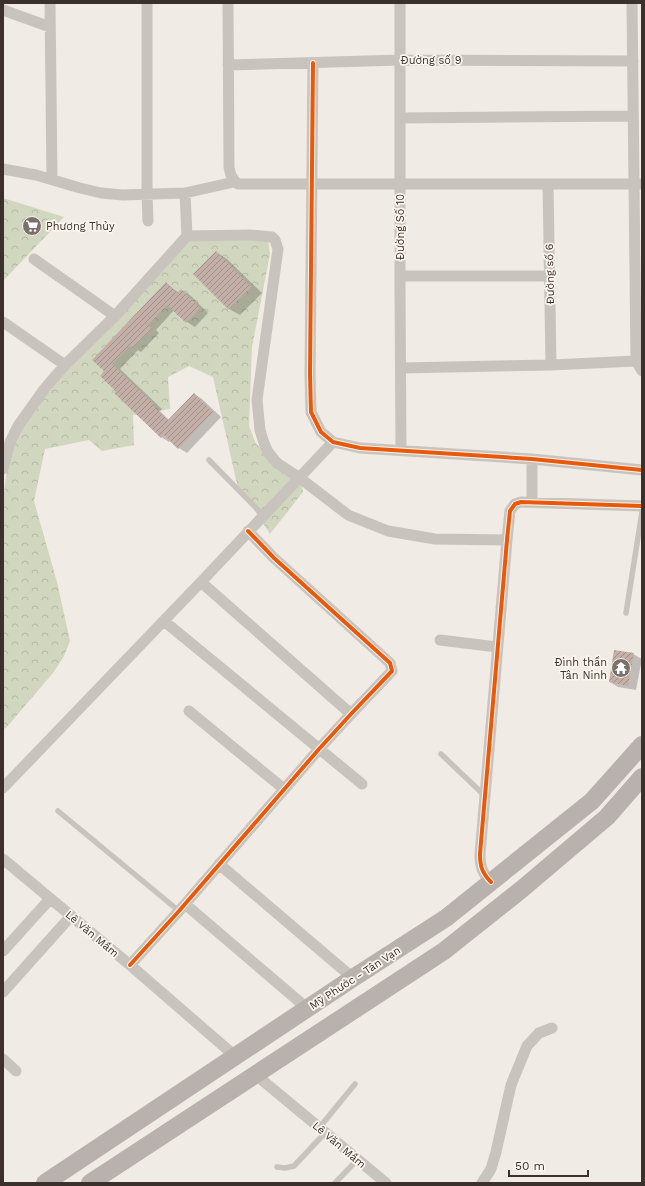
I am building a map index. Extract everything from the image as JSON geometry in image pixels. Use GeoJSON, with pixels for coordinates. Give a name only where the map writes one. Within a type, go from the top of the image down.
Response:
{"type":"FeatureCollection","features":[{"type":"Feature","properties":{"kind":"main road","name":"Mỹ Phước - Tân Vạn"},"geometry":{"type":"LineString","coordinates":[[45,1183],[353,978],[446,918],[592,801],[642,745]]}},
{"type":"Feature","properties":{"kind":"main road"},"geometry":{"type":"LineString","coordinates":[[90,1183],[444,952],[522,889],[607,817],[642,777]]}},
{"type":"Feature","properties":{"kind":"street"},"geometry":{"type":"LineString","coordinates":[[50,3],[52,179]]}},
{"type":"Feature","properties":{"kind":"street"},"geometry":{"type":"LineString","coordinates":[[147,3],[148,221]]}},
{"type":"Feature","properties":{"kind":"street"},"geometry":{"type":"LineString","coordinates":[[228,3],[229,167],[230,174],[234,182]]}},
{"type":"Feature","properties":{"kind":"street","name":"Đường Số 10"},"geometry":{"type":"LineString","coordinates":[[400,3],[401,450]]}},
{"type":"Feature","properties":{"kind":"street"},"geometry":{"type":"LineString","coordinates":[[632,3],[633,116],[638,184],[636,361],[642,371]]}},
{"type":"Feature","properties":{"kind":"street"},"geometry":{"type":"LineString","coordinates":[[3,10],[50,27]]}},
{"type":"Feature","properties":{"kind":"street","name":"Đường số 9"},"geometry":{"type":"LineString","coordinates":[[228,65],[401,60],[633,61]]}},
{"type":"Feature","properties":{"kind":"street"},"geometry":{"type":"LineString","coordinates":[[313,63],[310,374],[311,412],[321,432],[333,442],[355,447],[532,459],[642,470]]}},
{"type":"Feature","properties":{"kind":"street"},"geometry":{"type":"LineString","coordinates":[[401,118],[633,116]]}},
{"type":"Feature","properties":{"kind":"street"},"geometry":{"type":"LineString","coordinates":[[3,169],[52,179],[101,193],[123,195],[185,193],[234,182],[243,185],[638,184]]}},
{"type":"Feature","properties":{"kind":"street","name":"Đường số 6"},"geometry":{"type":"LineString","coordinates":[[548,184],[551,365]]}},
{"type":"Feature","properties":{"kind":"street"},"geometry":{"type":"LineString","coordinates":[[3,469],[10,442],[18,426],[45,388],[65,365],[115,316],[187,236],[185,193]]}},
{"type":"Feature","properties":{"kind":"street"},"geometry":{"type":"LineString","coordinates":[[187,236],[250,235],[272,236],[275,240],[278,249],[257,400],[260,430],[264,443],[268,452],[277,463],[300,478],[348,515],[388,531],[435,539],[507,540]]}},
{"type":"Feature","properties":{"kind":"street"},"geometry":{"type":"LineString","coordinates":[[34,259],[115,316]]}},
{"type":"Feature","properties":{"kind":"street"},"geometry":{"type":"LineString","coordinates":[[400,276],[550,276]]}},
{"type":"Feature","properties":{"kind":"street"},"geometry":{"type":"LineString","coordinates":[[3,322],[65,365]]}},
{"type":"Feature","properties":{"kind":"street"},"geometry":{"type":"LineString","coordinates":[[401,368],[551,365],[636,361]]}},
{"type":"Feature","properties":{"kind":"street"},"geometry":{"type":"LineString","coordinates":[[3,788],[202,582],[248,530],[300,478],[333,442]]}},
{"type":"Feature","properties":{"kind":"street"},"geometry":{"type":"LineString","coordinates":[[532,459],[532,502]]}},
{"type":"Feature","properties":{"kind":"street"},"geometry":{"type":"LineString","coordinates":[[490,882],[482,873],[480,865],[497,647],[510,511],[515,504],[521,502],[642,506]]}},
{"type":"Feature","properties":{"kind":"street"},"geometry":{"type":"LineString","coordinates":[[130,965],[182,908],[319,749],[389,676],[392,670],[390,663],[279,563],[248,530]]}},
{"type":"Feature","properties":{"kind":"street"},"geometry":{"type":"LineString","coordinates":[[202,582],[351,714]]}},
{"type":"Feature","properties":{"kind":"street"},"geometry":{"type":"LineString","coordinates":[[164,621],[362,784]]}},
{"type":"Feature","properties":{"kind":"street"},"geometry":{"type":"LineString","coordinates":[[440,640],[497,647]]}},
{"type":"Feature","properties":{"kind":"street"},"geometry":{"type":"LineString","coordinates":[[189,710],[284,789]]}},
{"type":"Feature","properties":{"kind":"street","name":"Lê Văn Mầm"},"geometry":{"type":"LineString","coordinates":[[3,860],[130,965],[235,1056]]}},
{"type":"Feature","properties":{"kind":"street"},"geometry":{"type":"LineString","coordinates":[[219,864],[353,978]]}},
{"type":"Feature","properties":{"kind":"street"},"geometry":{"type":"LineString","coordinates":[[3,951],[50,899]]}},
{"type":"Feature","properties":{"kind":"street"},"geometry":{"type":"LineString","coordinates":[[182,908],[308,1008]]}},
{"type":"Feature","properties":{"kind":"street"},"geometry":{"type":"LineString","coordinates":[[3,992],[71,916]]}},
{"type":"Feature","properties":{"kind":"street"},"geometry":{"type":"LineString","coordinates":[[482,1183],[491,1169],[498,1145],[511,1085],[527,1046],[539,1033],[552,1028]]}},
{"type":"Feature","properties":{"kind":"street"},"geometry":{"type":"LineString","coordinates":[[3,1059],[16,1071]]}},
{"type":"Feature","properties":{"kind":"street","name":"Lê Văn Mầm"},"geometry":{"type":"LineString","coordinates":[[256,1075],[386,1183]]}},
{"type":"Feature","properties":{"kind":"lane"},"geometry":{"type":"LineString","coordinates":[[209,460],[263,515]]}},
{"type":"Feature","properties":{"kind":"lane"},"geometry":{"type":"LineString","coordinates":[[626,613],[642,512]]}},
{"type":"Feature","properties":{"kind":"lane"},"geometry":{"type":"LineString","coordinates":[[441,754],[485,796]]}},
{"type":"Feature","properties":{"kind":"lane"},"geometry":{"type":"LineString","coordinates":[[58,811],[182,908]]}},
{"type":"Feature","properties":{"kind":"lane"},"geometry":{"type":"LineString","coordinates":[[277,1167],[285,1168],[294,1166],[355,1084]]}},
{"type":"Feature","properties":{"kind":"lane"},"geometry":{"type":"LineString","coordinates":[[335,1183],[357,1160]]}},
{"type":"Feature","properties":{"kind":"green space"},"geometry":{"type":"Polygon","coordinates":[[[3,198],[64,217],[3,281],[3,198]]]}},
{"type":"Feature","properties":{"kind":"green space"},"geometry":{"type":"Polygon","coordinates":[[[267,233],[270,254],[252,347],[249,426],[256,444],[300,478],[303,492],[270,534],[237,484],[213,377],[189,366],[168,377],[170,409],[133,415],[134,445],[102,451],[89,440],[45,449],[34,501],[57,582],[70,641],[64,656],[53,673],[6,728],[3,729],[3,500],[11,436],[38,402],[187,236],[267,233]]]}},
{"type":"Feature","properties":{"kind":"building"},"geometry":{"type":"Polygon","coordinates":[[[216,251],[251,287],[228,309],[193,274],[216,251]]]}},
{"type":"Feature","properties":{"kind":"building"},"geometry":{"type":"Polygon","coordinates":[[[166,282],[177,293],[181,289],[200,308],[186,323],[167,305],[148,325],[152,328],[132,348],[130,346],[112,364],[154,404],[153,406],[168,420],[194,393],[213,412],[178,449],[164,435],[161,438],[114,393],[116,391],[100,376],[104,371],[92,360],[166,282]]]}},
{"type":"Feature","properties":{"kind":"building","name":"Đình thần Tân Ninh"},"geometry":{"type":"Polygon","coordinates":[[[614,650],[634,653],[628,686],[609,682],[614,650]]]}},
{"type":"Feature","properties":{"kind":"cycle path"},"geometry":{"type":"LineString","coordinates":[[313,63],[310,374],[311,412],[321,432],[333,442],[360,448],[532,459],[642,470]]}},
{"type":"Feature","properties":{"kind":"cycle path"},"geometry":{"type":"LineString","coordinates":[[491,882],[485,876],[482,869],[480,854],[510,511],[515,504],[521,502],[642,506]]}},
{"type":"Feature","properties":{"kind":"cycle path"},"geometry":{"type":"LineString","coordinates":[[130,965],[179,911],[319,749],[392,671],[390,663],[274,558],[248,531]]}},
{"type":"Feature","properties":{"kind":"place","name":"Phương Thủy"},"geometry":{"type":"Point","coordinates":[32,226]}},
{"type":"Feature","properties":{"kind":"place","name":"Đình thần Tân Ninh"},"geometry":{"type":"Point","coordinates":[621,668]}}]}
